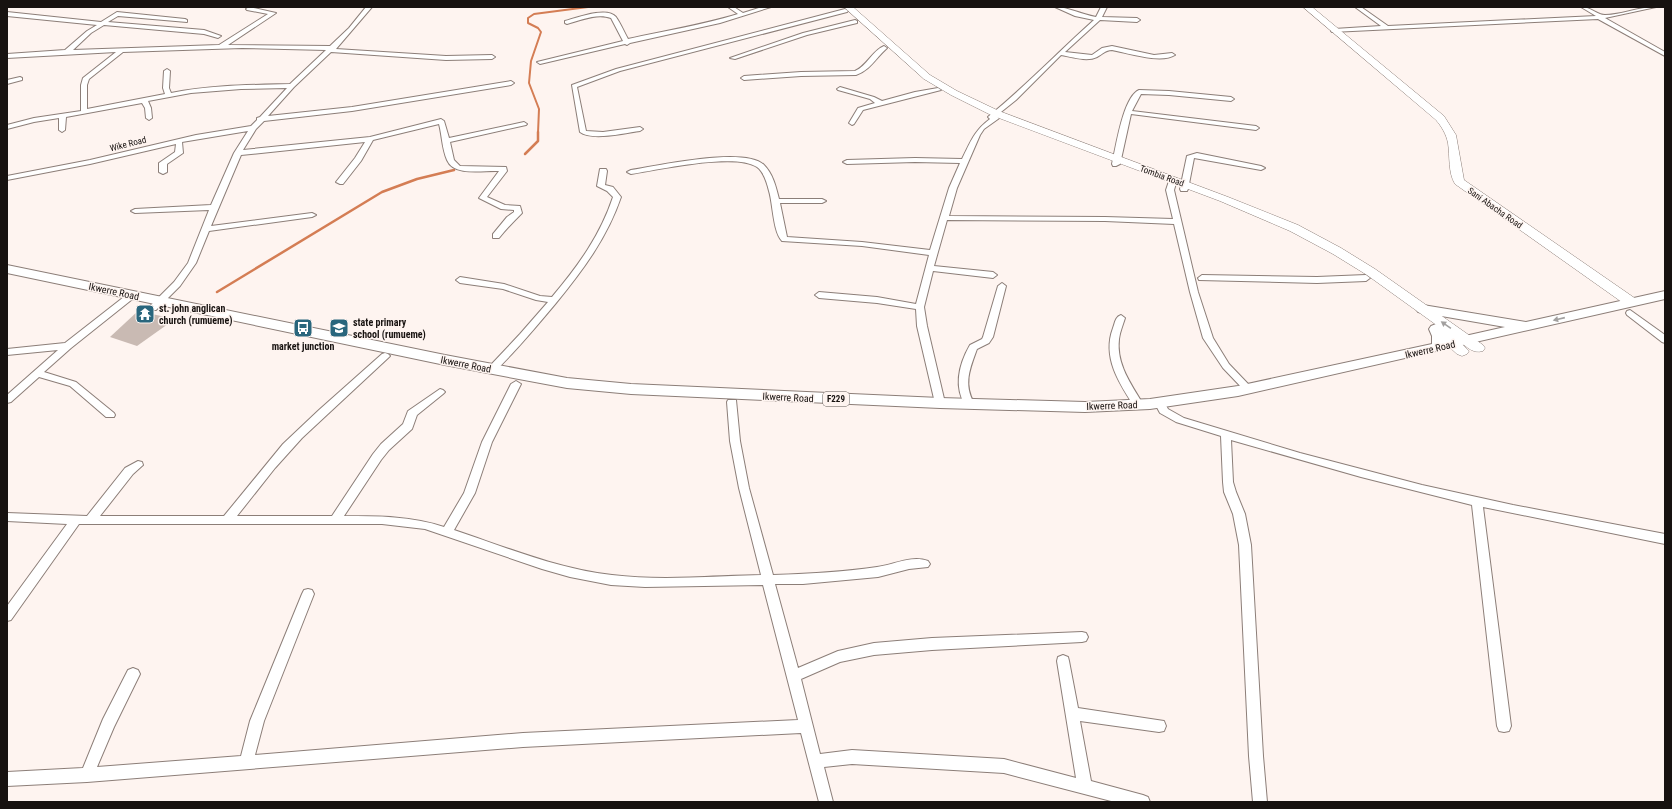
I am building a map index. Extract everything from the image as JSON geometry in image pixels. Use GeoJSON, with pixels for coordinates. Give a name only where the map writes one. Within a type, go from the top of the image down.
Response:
{"type":"FeatureCollection","features":[{"type":"Feature","properties":{"kind":"main road","name":"Sani Abacha Road"},"geometry":{"type":"LineString","coordinates":[[1307,7],[1440,118],[1448,127],[1452,135],[1460,182],[1631,308]]}},
{"type":"Feature","properties":{"kind":"main road","name":"Tombia Road"},"geometry":{"type":"LineString","coordinates":[[844,8],[855,22],[916,75],[938,90],[967,106],[1273,218],[1316,239],[1371,272],[1423,309],[1466,346]]}},
{"type":"Feature","properties":{"kind":"main road","name":"Tombia Road"},"geometry":{"type":"LineString","coordinates":[[844,8],[927,77],[994,116]]}},
{"type":"Feature","properties":{"kind":"main road","name":"Tombia Road"},"geometry":{"type":"LineString","coordinates":[[1185,187],[1302,238],[1346,264],[1436,329],[1466,346]]}},
{"type":"Feature","properties":{"kind":"main road","name":"Ikwerre Road"},"geometry":{"type":"LineString","coordinates":[[7,269],[128,299]]}},
{"type":"Feature","properties":{"kind":"main road","name":"Ikwerre Road"},"geometry":{"type":"LineString","coordinates":[[7,278],[128,299],[491,370],[567,383],[631,389],[940,404],[1085,406],[1138,404],[1162,407],[1247,400],[1466,346],[1631,308],[1665,295]]}},
{"type":"Feature","properties":{"kind":"main road","name":"Ikwerre Road"},"geometry":{"type":"LineString","coordinates":[[157,305],[516,384],[602,396],[1113,416],[1248,389],[1438,347],[1466,346],[1525,326],[1631,308],[1665,304]]}},
{"type":"Feature","properties":{"kind":"main road"},"geometry":{"type":"LineString","coordinates":[[1423,309],[1525,326]]}},
{"type":"Feature","properties":{"kind":"main road"},"geometry":{"type":"LineString","coordinates":[[1436,329],[1441,341],[1438,347]]}},
{"type":"Feature","properties":{"kind":"street"},"geometry":{"type":"LineString","coordinates":[[157,305],[177,284],[192,263],[214,207],[238,153],[259,119],[351,29],[369,7]]}},
{"type":"Feature","properties":{"kind":"street"},"geometry":{"type":"LineString","coordinates":[[731,7],[742,15]]}},
{"type":"Feature","properties":{"kind":"street"},"geometry":{"type":"LineString","coordinates":[[540,62],[742,15],[768,7]]}},
{"type":"Feature","properties":{"kind":"street"},"geometry":{"type":"LineString","coordinates":[[1058,7],[1076,14],[1098,19],[1138,20]]}},
{"type":"Feature","properties":{"kind":"street"},"geometry":{"type":"LineString","coordinates":[[940,404],[922,326],[920,307],[933,253],[953,188],[976,136],[982,128],[1014,99],[1060,53],[1098,19],[1104,7]]}},
{"type":"Feature","properties":{"kind":"street"},"geometry":{"type":"LineString","coordinates":[[1358,7],[1387,28]]}},
{"type":"Feature","properties":{"kind":"street"},"geometry":{"type":"LineString","coordinates":[[1584,7],[1665,54]]}},
{"type":"Feature","properties":{"kind":"street"},"geometry":{"type":"LineString","coordinates":[[1334,31],[1601,18],[1653,7]]}},
{"type":"Feature","properties":{"kind":"street"},"geometry":{"type":"LineString","coordinates":[[640,129],[587,134],[583,132],[574,86],[618,70],[844,8]]}},
{"type":"Feature","properties":{"kind":"street"},"geometry":{"type":"LineString","coordinates":[[220,47],[273,14],[249,9]]}},
{"type":"Feature","properties":{"kind":"street"},"geometry":{"type":"LineString","coordinates":[[7,14],[101,24],[204,32],[218,36]]}},
{"type":"Feature","properties":{"kind":"street"},"geometry":{"type":"LineString","coordinates":[[67,52],[80,39],[101,24],[120,14],[185,21]]}},
{"type":"Feature","properties":{"kind":"street"},"geometry":{"type":"LineString","coordinates":[[566,22],[598,15],[609,15],[613,17],[627,42]]}},
{"type":"Feature","properties":{"kind":"street"},"geometry":{"type":"LineString","coordinates":[[733,58],[805,34],[855,22]]}},
{"type":"Feature","properties":{"kind":"street"},"geometry":{"type":"LineString","coordinates":[[7,56],[67,52],[220,47],[331,49],[446,58],[492,58]]}},
{"type":"Feature","properties":{"kind":"street"},"geometry":{"type":"LineString","coordinates":[[744,78],[861,72],[877,53],[884,48]]}},
{"type":"Feature","properties":{"kind":"street"},"geometry":{"type":"LineString","coordinates":[[1060,53],[1088,57],[1095,56],[1105,48],[1112,48],[1154,56],[1172,55]]}},
{"type":"Feature","properties":{"kind":"street"},"geometry":{"type":"LineString","coordinates":[[84,112],[84,85],[86,78],[122,50]]}},
{"type":"Feature","properties":{"kind":"street"},"geometry":{"type":"LineString","coordinates":[[167,71],[166,88],[169,95]]}},
{"type":"Feature","properties":{"kind":"street"},"geometry":{"type":"LineString","coordinates":[[7,82],[20,79]]}},
{"type":"Feature","properties":{"kind":"street"},"geometry":{"type":"LineString","coordinates":[[259,119],[352,109],[511,83]]}},
{"type":"Feature","properties":{"kind":"street"},"geometry":{"type":"LineString","coordinates":[[7,127],[34,120],[84,112],[169,95],[222,88],[292,86]]}},
{"type":"Feature","properties":{"kind":"street"},"geometry":{"type":"LineString","coordinates":[[840,89],[872,98],[880,103]]}},
{"type":"Feature","properties":{"kind":"street"},"geometry":{"type":"LineString","coordinates":[[852,123],[860,109],[914,94],[938,90]]}},
{"type":"Feature","properties":{"kind":"street"},"geometry":{"type":"LineString","coordinates":[[1116,161],[1128,112],[1135,95],[1139,92],[1231,99]]}},
{"type":"Feature","properties":{"kind":"street"},"geometry":{"type":"LineString","coordinates":[[144,100],[148,108],[149,118]]}},
{"type":"Feature","properties":{"kind":"street"},"geometry":{"type":"LineString","coordinates":[[1128,112],[1256,128]]}},
{"type":"Feature","properties":{"kind":"street"},"geometry":{"type":"LineString","coordinates":[[62,130],[63,115]]}},
{"type":"Feature","properties":{"kind":"street"},"geometry":{"type":"LineString","coordinates":[[238,153],[370,140],[440,121],[447,141],[450,160],[454,166],[461,169],[503,169],[483,198],[504,207],[517,208],[518,213],[510,219],[496,236]]}},
{"type":"Feature","properties":{"kind":"street"},"geometry":{"type":"LineString","coordinates":[[447,141],[524,124]]}},
{"type":"Feature","properties":{"kind":"street","name":"Wike Road"},"geometry":{"type":"LineString","coordinates":[[7,178],[90,162],[179,141],[253,128]]}},
{"type":"Feature","properties":{"kind":"street"},"geometry":{"type":"LineString","coordinates":[[340,182],[370,140]]}},
{"type":"Feature","properties":{"kind":"street"},"geometry":{"type":"LineString","coordinates":[[163,172],[163,163],[179,153],[179,141]]}},
{"type":"Feature","properties":{"kind":"street"},"geometry":{"type":"LineString","coordinates":[[1185,187],[1191,156],[1261,168]]}},
{"type":"Feature","properties":{"kind":"street"},"geometry":{"type":"LineString","coordinates":[[631,172],[710,160],[744,159],[761,166],[769,180],[776,201],[782,236],[785,239],[862,244],[933,253]]}},
{"type":"Feature","properties":{"kind":"street"},"geometry":{"type":"LineString","coordinates":[[846,162],[965,160]]}},
{"type":"Feature","properties":{"kind":"street"},"geometry":{"type":"LineString","coordinates":[[491,370],[529,331],[576,275],[602,236],[617,197],[610,189],[601,186],[603,171]]}},
{"type":"Feature","properties":{"kind":"street"},"geometry":{"type":"LineString","coordinates":[[1172,182],[1170,190],[1194,292],[1208,338],[1226,366],[1248,389]]}},
{"type":"Feature","properties":{"kind":"street"},"geometry":{"type":"LineString","coordinates":[[776,201],[822,201]]}},
{"type":"Feature","properties":{"kind":"street"},"geometry":{"type":"LineString","coordinates":[[135,211],[214,207]]}},
{"type":"Feature","properties":{"kind":"street"},"geometry":{"type":"LineString","coordinates":[[205,229],[312,215]]}},
{"type":"Feature","properties":{"kind":"street"},"geometry":{"type":"LineString","coordinates":[[945,218],[1178,222]]}},
{"type":"Feature","properties":{"kind":"street"},"geometry":{"type":"LineString","coordinates":[[929,268],[993,276]]}},
{"type":"Feature","properties":{"kind":"street"},"geometry":{"type":"LineString","coordinates":[[1202,278],[1317,280],[1366,278]]}},
{"type":"Feature","properties":{"kind":"street"},"geometry":{"type":"LineString","coordinates":[[460,280],[504,288],[539,298],[554,300]]}},
{"type":"Feature","properties":{"kind":"street"},"geometry":{"type":"LineString","coordinates":[[970,404],[964,396],[963,376],[973,347],[986,341],[988,337],[1002,286]]}},
{"type":"Feature","properties":{"kind":"street"},"geometry":{"type":"LineString","coordinates":[[819,295],[877,300],[920,307]]}},
{"type":"Feature","properties":{"kind":"street"},"geometry":{"type":"LineString","coordinates":[[7,400],[68,346],[128,299]]}},
{"type":"Feature","properties":{"kind":"street"},"geometry":{"type":"LineString","coordinates":[[1631,308],[1665,340]]}},
{"type":"Feature","properties":{"kind":"street"},"geometry":{"type":"LineString","coordinates":[[1121,318],[1114,340],[1115,363],[1122,380],[1138,404]]}},
{"type":"Feature","properties":{"kind":"street"},"geometry":{"type":"LineString","coordinates":[[7,352],[68,346]]}},
{"type":"Feature","properties":{"kind":"street"},"geometry":{"type":"LineString","coordinates":[[227,520],[250,490],[288,447],[324,410],[385,356]]}},
{"type":"Feature","properties":{"kind":"street"},"geometry":{"type":"LineString","coordinates":[[38,374],[73,384],[110,415]]}},
{"type":"Feature","properties":{"kind":"street"},"geometry":{"type":"LineString","coordinates":[[447,532],[469,493],[488,442],[516,384]]}},
{"type":"Feature","properties":{"kind":"street"},"geometry":{"type":"LineString","coordinates":[[336,519],[376,457],[408,426],[412,413],[440,392]]}},
{"type":"Feature","properties":{"kind":"street"},"geometry":{"type":"LineString","coordinates":[[732,402],[735,441],[744,488],[770,580],[826,802]]}},
{"type":"Feature","properties":{"kind":"street"},"geometry":{"type":"LineString","coordinates":[[1162,407],[1180,420],[1337,467],[1423,490],[1665,539]]}},
{"type":"Feature","properties":{"kind":"street"},"geometry":{"type":"LineString","coordinates":[[1226,434],[1228,482],[1230,492],[1239,514],[1245,545],[1256,756],[1260,802]]}},
{"type":"Feature","properties":{"kind":"street"},"geometry":{"type":"LineString","coordinates":[[90,520],[129,471],[138,466]]}},
{"type":"Feature","properties":{"kind":"street"},"geometry":{"type":"LineString","coordinates":[[1477,502],[1504,726]]}},
{"type":"Feature","properties":{"kind":"street"},"geometry":{"type":"LineString","coordinates":[[7,517],[76,520],[382,520],[425,525],[570,572],[612,580],[645,582],[770,580],[840,577],[878,572],[909,564],[924,564]]}},
{"type":"Feature","properties":{"kind":"street"},"geometry":{"type":"LineString","coordinates":[[8,614],[76,520]]}},
{"type":"Feature","properties":{"kind":"street"},"geometry":{"type":"LineString","coordinates":[[247,762],[257,721],[308,594]]}},
{"type":"Feature","properties":{"kind":"street"},"geometry":{"type":"LineString","coordinates":[[794,676],[838,657],[874,649],[932,644],[1082,637]]}},
{"type":"Feature","properties":{"kind":"street"},"geometry":{"type":"LineString","coordinates":[[1063,661],[1086,787]]}},
{"type":"Feature","properties":{"kind":"street"},"geometry":{"type":"LineString","coordinates":[[87,775],[108,724],[134,674]]}},
{"type":"Feature","properties":{"kind":"street"},"geometry":{"type":"LineString","coordinates":[[1072,713],[1159,726]]}},
{"type":"Feature","properties":{"kind":"street"},"geometry":{"type":"LineString","coordinates":[[7,779],[87,775],[523,740],[807,726]]}},
{"type":"Feature","properties":{"kind":"street"},"geometry":{"type":"LineString","coordinates":[[816,761],[852,757],[1004,766],[1143,802]]}},
{"type":"Feature","properties":{"kind":"building","name":"st. john anglican church (rumueme)"},"geometry":{"type":"Polygon","coordinates":[[[138,311],[175,319],[137,346],[110,337],[138,311]]]}},
{"type":"Feature","properties":{"kind":"waterway"},"geometry":{"type":"LineString","coordinates":[[538,133],[539,109],[529,83],[531,61],[541,32],[538,28],[528,23],[528,18],[534,14],[588,7]]}},
{"type":"Feature","properties":{"kind":"waterway"},"geometry":{"type":"LineString","coordinates":[[525,154],[538,141],[538,133]]}},
{"type":"Feature","properties":{"kind":"waterway"},"geometry":{"type":"LineString","coordinates":[[217,292],[382,192],[417,179],[454,170]]}},
{"type":"Feature","properties":{"kind":"place","name":"st. john anglican church (rumueme)"},"geometry":{"type":"Point","coordinates":[145,314]}},
{"type":"Feature","properties":{"kind":"place","name":"market junction"},"geometry":{"type":"Point","coordinates":[303,328]}},
{"type":"Feature","properties":{"kind":"place","name":"state primary school (rumueme)"},"geometry":{"type":"Point","coordinates":[339,328]}}]}
